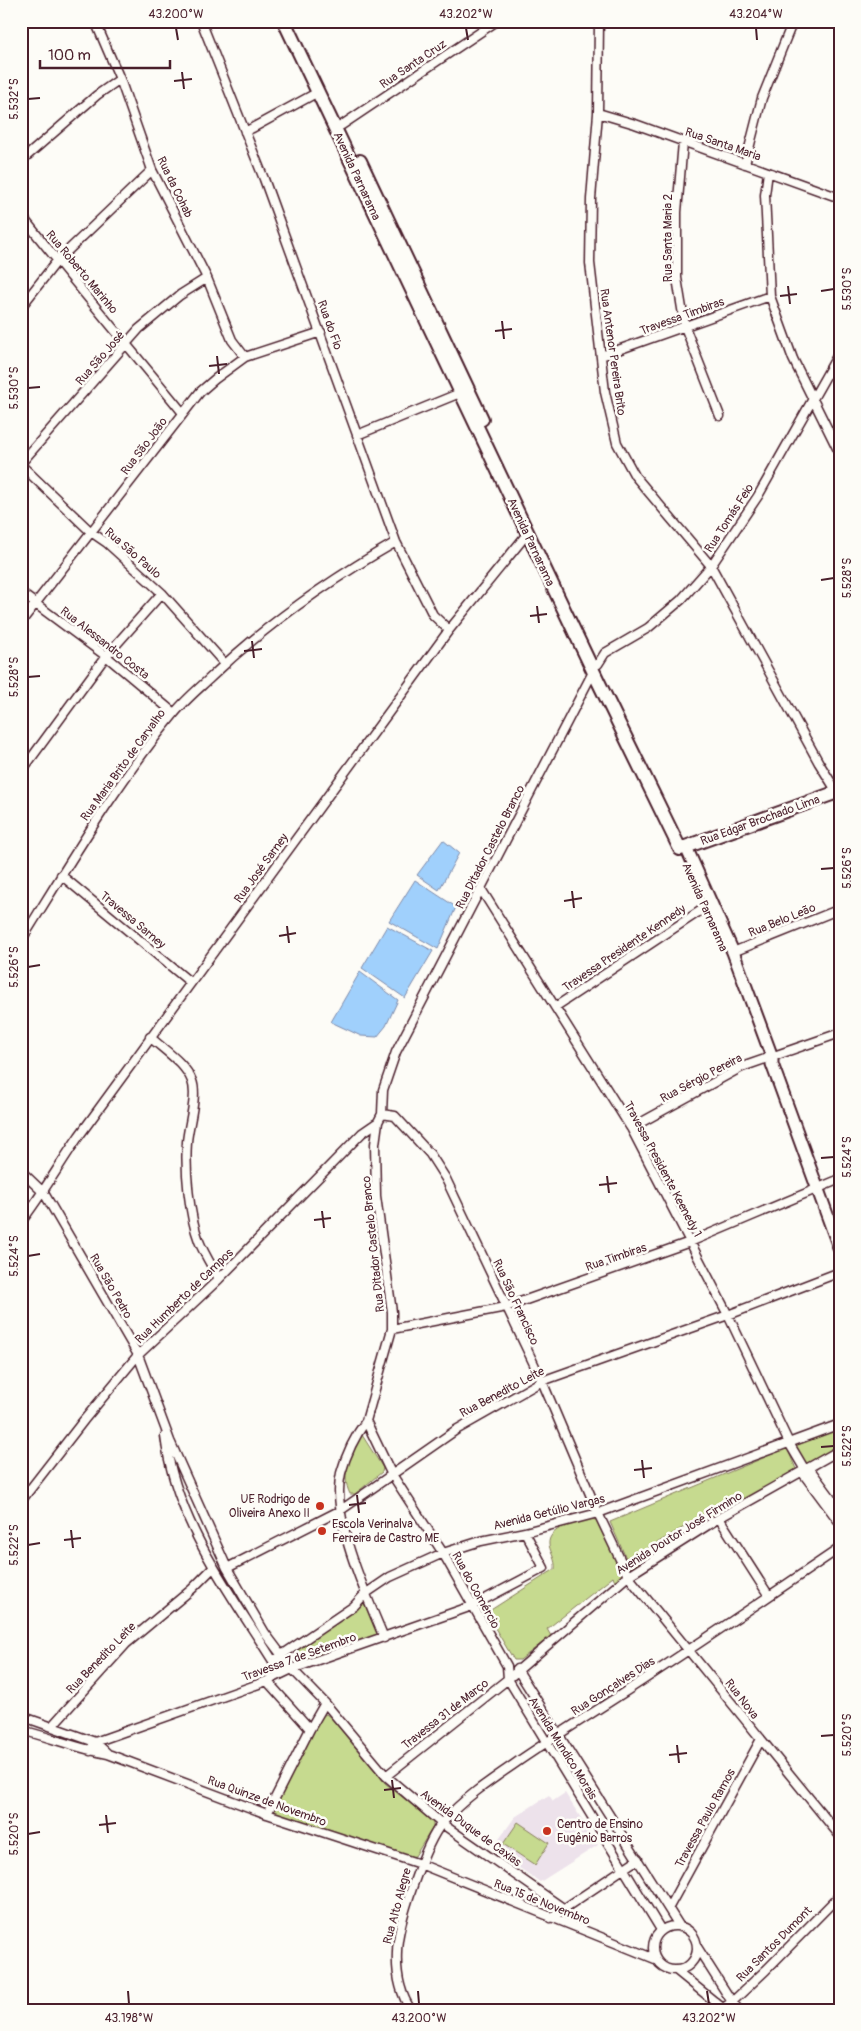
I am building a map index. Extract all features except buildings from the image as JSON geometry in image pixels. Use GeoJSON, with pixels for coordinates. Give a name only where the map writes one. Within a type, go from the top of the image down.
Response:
{"type":"FeatureCollection","features":[{"type":"Feature","properties":{"kind":"main road","name":"Avenida Parnarama"},"geometry":{"type":"LineString","coordinates":[[284,21],[318,92],[339,127]]}},
{"type":"Feature","properties":{"kind":"main road","name":"Avenida Parnarama"},"geometry":{"type":"LineString","coordinates":[[293,21],[374,202],[683,848]]}},
{"type":"Feature","properties":{"kind":"main road","name":"Rua Edgar Brochado Lima"},"geometry":{"type":"LineString","coordinates":[[683,848],[839,795]]}},
{"type":"Feature","properties":{"kind":"street","name":"Rua da Cohab"},"geometry":{"type":"LineString","coordinates":[[95,21],[120,79],[152,170],[207,278],[232,340],[245,357]]}},
{"type":"Feature","properties":{"kind":"street","name":"Rua do Fio"},"geometry":{"type":"LineString","coordinates":[[201,21],[321,332],[356,435],[396,542],[433,615],[449,630]]}},
{"type":"Feature","properties":{"kind":"street","name":"Rua Santa Cruz"},"geometry":{"type":"LineString","coordinates":[[339,127],[497,21]]}},
{"type":"Feature","properties":{"kind":"street","name":"Rua Antenor Pereira Brito"},"geometry":{"type":"LineString","coordinates":[[599,21],[598,113],[591,199],[590,262],[605,392],[617,443],[635,476],[711,566],[819,763],[839,795]]}},
{"type":"Feature","properties":{"kind":"street"},"geometry":{"type":"LineString","coordinates":[[745,164],[762,98],[793,21]]}},
{"type":"Feature","properties":{"kind":"street"},"geometry":{"type":"LineString","coordinates":[[21,161],[97,95],[120,79]]}},
{"type":"Feature","properties":{"kind":"street"},"geometry":{"type":"LineString","coordinates":[[245,132],[318,92]]}},
{"type":"Feature","properties":{"kind":"street","name":"Rua Santa Maria"},"geometry":{"type":"LineString","coordinates":[[598,113],[840,198]]}},
{"type":"Feature","properties":{"kind":"street","name":"Rua Santa Maria 2"},"geometry":{"type":"LineString","coordinates":[[683,142],[677,212],[677,278],[685,327],[720,416]]}},
{"type":"Feature","properties":{"kind":"street"},"geometry":{"type":"LineString","coordinates":[[21,307],[57,260],[152,170]]}},
{"type":"Feature","properties":{"kind":"street"},"geometry":{"type":"LineString","coordinates":[[768,172],[765,194],[770,296],[793,359],[840,454]]}},
{"type":"Feature","properties":{"kind":"street","name":"Rua Roberto Marinho"},"geometry":{"type":"LineString","coordinates":[[21,215],[183,414]]}},
{"type":"Feature","properties":{"kind":"street","name":"Rua São José"},"geometry":{"type":"LineString","coordinates":[[21,464],[139,329],[161,310],[207,278]]}},
{"type":"Feature","properties":{"kind":"street","name":"Travessa Timbiras"},"geometry":{"type":"LineString","coordinates":[[601,356],[770,296]]}},
{"type":"Feature","properties":{"kind":"street","name":"Rua São João"},"geometry":{"type":"LineString","coordinates":[[21,622],[200,392],[215,378],[245,357],[321,332]]}},
{"type":"Feature","properties":{"kind":"street","name":"Rua Tomás Feio"},"geometry":{"type":"LineString","coordinates":[[598,673],[605,654],[648,628],[681,600],[711,566],[758,496],[840,351]]}},
{"type":"Feature","properties":{"kind":"street"},"geometry":{"type":"LineString","coordinates":[[356,435],[464,392]]}},
{"type":"Feature","properties":{"kind":"street","name":"Rua São Paulo"},"geometry":{"type":"LineString","coordinates":[[21,464],[90,532],[107,543],[162,593],[225,664]]}},
{"type":"Feature","properties":{"kind":"street","name":"Rua José Sarney"},"geometry":{"type":"LineString","coordinates":[[21,1222],[44,1192],[79,1136],[150,1037],[449,630],[531,532]]}},
{"type":"Feature","properties":{"kind":"street","name":"Rua Maria Brito de Carvalho"},"geometry":{"type":"LineString","coordinates":[[21,941],[61,875],[128,774],[174,713],[263,630],[304,598],[396,542]]}},
{"type":"Feature","properties":{"kind":"street","name":"Rua Alessandro Costa"},"geometry":{"type":"LineString","coordinates":[[21,593],[106,656],[174,713]]}},
{"type":"Feature","properties":{"kind":"street"},"geometry":{"type":"LineString","coordinates":[[21,772],[106,656],[162,593]]}},
{"type":"Feature","properties":{"kind":"street","name":"Rua Ditador Castelo Branco"},"geometry":{"type":"LineString","coordinates":[[384,1638],[350,1553],[341,1510],[340,1493],[341,1473],[357,1433],[366,1421],[392,1329],[392,1312],[376,1196],[375,1144],[378,1122],[382,1114],[383,1090],[396,1052],[481,889],[598,673]]}},
{"type":"Feature","properties":{"kind":"street","name":"Avenida Parnarama"},"geometry":{"type":"LineString","coordinates":[[683,848],[729,953],[840,1250]]}},
{"type":"Feature","properties":{"kind":"street","name":"Travessa Sarney"},"geometry":{"type":"LineString","coordinates":[[61,875],[191,983]]}},
{"type":"Feature","properties":{"kind":"street","name":"Travessa Presidente Keenedy 1"},"geometry":{"type":"LineString","coordinates":[[481,889],[631,1128],[728,1315],[789,1443],[805,1470]]}},
{"type":"Feature","properties":{"kind":"street","name":"Travessa Presidente Kennedy"},"geometry":{"type":"LineString","coordinates":[[555,1007],[709,906]]}},
{"type":"Feature","properties":{"kind":"street","name":"Rua Belo Leão"},"geometry":{"type":"LineString","coordinates":[[729,953],[840,909]]}},
{"type":"Feature","properties":{"kind":"street","name":"Rua Sérgio Pereira"},"geometry":{"type":"LineString","coordinates":[[631,1128],[742,1067],[770,1060],[840,1032]]}},
{"type":"Feature","properties":{"kind":"street"},"geometry":{"type":"LineString","coordinates":[[150,1037],[180,1063],[190,1076],[194,1088],[186,1161],[191,1206],[199,1242],[219,1279]]}},
{"type":"Feature","properties":{"kind":"street","name":"Rua São Francisco"},"geometry":{"type":"LineString","coordinates":[[382,1114],[395,1116],[430,1154],[446,1180],[542,1381],[598,1513],[628,1576]]}},
{"type":"Feature","properties":{"kind":"street","name":"Rua Humberto de Campos"},"geometry":{"type":"LineString","coordinates":[[21,1501],[138,1355],[219,1279],[362,1133],[378,1122]]}},
{"type":"Feature","properties":{"kind":"street","name":"Rua São Pedro"},"geometry":{"type":"LineString","coordinates":[[21,1171],[44,1192],[138,1355],[164,1424],[227,1568],[265,1632],[292,1669]]}},
{"type":"Feature","properties":{"kind":"street","name":"Rua Timbiras"},"geometry":{"type":"LineString","coordinates":[[392,1329],[506,1307],[690,1242],[840,1179]]}},
{"type":"Feature","properties":{"kind":"street","name":"Rua Benedito Leite"},"geometry":{"type":"LineString","coordinates":[[227,1568],[341,1510],[391,1473],[456,1430],[495,1406],[542,1381],[728,1315],[840,1272]]}},
{"type":"Feature","properties":{"kind":"street","name":"Rua do Comércio"},"geometry":{"type":"LineString","coordinates":[[366,1421],[391,1473],[442,1553],[507,1666],[508,1679]]}},
{"type":"Feature","properties":{"kind":"street","name":"Rua São Pedro"},"geometry":{"type":"LineString","coordinates":[[164,1424],[172,1472],[198,1539],[213,1568],[280,1674]]}},
{"type":"Feature","properties":{"kind":"street","name":"Avenida Getúlio Vargas"},"geometry":{"type":"LineString","coordinates":[[273,1661],[354,1606],[365,1594],[390,1577],[442,1553],[481,1541],[598,1513],[840,1424]]}},
{"type":"Feature","properties":{"kind":"street","name":"Avenida Doutor José Firmino"},"geometry":{"type":"LineString","coordinates":[[517,1669],[628,1576],[719,1518],[840,1450]]}},
{"type":"Feature","properties":{"kind":"street"},"geometry":{"type":"LineString","coordinates":[[805,1470],[840,1510]]}},
{"type":"Feature","properties":{"kind":"street"},"geometry":{"type":"LineString","coordinates":[[805,1470],[840,1523]]}},
{"type":"Feature","properties":{"kind":"street"},"geometry":{"type":"LineString","coordinates":[[719,1518],[769,1596]]}},
{"type":"Feature","properties":{"kind":"street","name":"Travessa 7 de Setembro"},"geometry":{"type":"LineString","coordinates":[[94,1742],[267,1681],[292,1669],[472,1606],[544,1568],[525,1532]]}},
{"type":"Feature","properties":{"kind":"street","name":"Rua Gonçalves Dias"},"geometry":{"type":"LineString","coordinates":[[420,1864],[441,1823],[470,1795],[558,1735],[689,1651],[840,1548]]}},
{"type":"Feature","properties":{"kind":"street","name":"Rua Benedito Leite"},"geometry":{"type":"LineString","coordinates":[[52,1726],[126,1644],[192,1589],[213,1568]]}},
{"type":"Feature","properties":{"kind":"street","name":"Rua Nova"},"geometry":{"type":"LineString","coordinates":[[628,1576],[840,1836]]}},
{"type":"Feature","properties":{"kind":"street"},"geometry":{"type":"LineString","coordinates":[[507,1666],[517,1669]]}},
{"type":"Feature","properties":{"kind":"street","name":"Avenida Duque de Caxias"},"geometry":{"type":"LineString","coordinates":[[292,1669],[325,1703],[386,1776],[441,1823],[563,1908]]}},
{"type":"Feature","properties":{"kind":"street","name":"Travessa 31 de Março"},"geometry":{"type":"LineString","coordinates":[[386,1776],[508,1679],[517,1669]]}},
{"type":"Feature","properties":{"kind":"street","name":"Avenida Mundico Morais"},"geometry":{"type":"LineString","coordinates":[[517,1669],[680,1927]]}},
{"type":"Feature","properties":{"kind":"street","name":"Avenida Mundico Morais"},"geometry":{"type":"LineString","coordinates":[[508,1679],[625,1868],[661,1930]]}},
{"type":"Feature","properties":{"kind":"street"},"geometry":{"type":"LineString","coordinates":[[267,1681],[310,1729]]}},
{"type":"Feature","properties":{"kind":"street"},"geometry":{"type":"LineString","coordinates":[[267,1814],[325,1703]]}},
{"type":"Feature","properties":{"kind":"street"},"geometry":{"type":"LineString","coordinates":[[21,1716],[94,1742],[108,1754]]}},
{"type":"Feature","properties":{"kind":"street"},"geometry":{"type":"LineString","coordinates":[[21,1730],[56,1739],[90,1751],[108,1754]]}},
{"type":"Feature","properties":{"kind":"street","name":"Travessa Paulo Ramos"},"geometry":{"type":"LineString","coordinates":[[669,1907],[760,1740]]}},
{"type":"Feature","properties":{"kind":"street"},"geometry":{"type":"LineString","coordinates":[[90,1751],[94,1742]]}},
{"type":"Feature","properties":{"kind":"street","name":"Rua Quinze de Novembro"},"geometry":{"type":"LineString","coordinates":[[108,1754],[267,1814],[420,1864]]}},
{"type":"Feature","properties":{"kind":"street"},"geometry":{"type":"LineString","coordinates":[[550,1918],[638,1859]]}},
{"type":"Feature","properties":{"kind":"street","name":"Rua 15 de Novembro"},"geometry":{"type":"LineString","coordinates":[[420,1864],[655,1959]]}},
{"type":"Feature","properties":{"kind":"street","name":"Rua Alto Alegre"},"geometry":{"type":"LineString","coordinates":[[411,2010],[404,1999],[400,1986],[397,1952],[398,1938],[420,1864]]}},
{"type":"Feature","properties":{"kind":"street","name":"Rua Santos Dumont"},"geometry":{"type":"LineString","coordinates":[[724,2009],[840,1895]]}},
{"type":"Feature","properties":{"kind":"street"},"geometry":{"type":"LineString","coordinates":[[724,2009],[678,1971],[664,1968],[655,1959],[652,1947],[661,1930],[673,1926],[680,1927],[692,1934],[732,2002],[739,2010]]}},
{"type":"Feature","properties":{"kind":"street"},"geometry":{"type":"LineString","coordinates":[[678,1971],[690,1965],[694,1960],[698,1947]]}},
{"type":"Feature","properties":{"kind":"shaded area","name":"Centro de Ensino Eugênio Barros"},"geometry":{"type":"Polygon","coordinates":[[[565,1793],[598,1845],[540,1882],[492,1849],[515,1817],[549,1795],[553,1801],[565,1793]]]}},
{"type":"Feature","properties":{"kind":"green space"},"geometry":{"type":"Polygon","coordinates":[[[840,1428],[840,1446],[806,1466],[796,1445],[840,1428]]]}},
{"type":"Feature","properties":{"kind":"green space"},"geometry":{"type":"Polygon","coordinates":[[[362,1435],[383,1468],[382,1472],[355,1494],[350,1494],[347,1487],[346,1472],[359,1437],[362,1435]]]}},
{"type":"Feature","properties":{"kind":"green space"},"geometry":{"type":"Polygon","coordinates":[[[787,1448],[796,1469],[710,1521],[706,1514],[635,1556],[639,1564],[630,1567],[610,1522],[787,1448]]]}},
{"type":"Feature","properties":{"kind":"green space"},"geometry":{"type":"Polygon","coordinates":[[[590,1519],[596,1520],[624,1575],[617,1583],[613,1577],[547,1629],[551,1636],[520,1660],[514,1660],[486,1613],[555,1569],[549,1545],[553,1534],[564,1526],[590,1519]]]}},
{"type":"Feature","properties":{"kind":"green space"},"geometry":{"type":"Polygon","coordinates":[[[362,1603],[365,1605],[380,1633],[376,1637],[300,1662],[295,1651],[362,1603]]]}},
{"type":"Feature","properties":{"kind":"green space"},"geometry":{"type":"Polygon","coordinates":[[[326,1714],[385,1783],[433,1822],[433,1827],[415,1856],[410,1857],[275,1812],[275,1807],[318,1723],[322,1716],[326,1714]]]}},
{"type":"Feature","properties":{"kind":"green space"},"geometry":{"type":"Polygon","coordinates":[[[518,1822],[549,1843],[535,1865],[503,1844],[518,1822]]]}},
{"type":"Feature","properties":{"kind":"water"},"geometry":{"type":"Polygon","coordinates":[[[443,840],[459,853],[439,890],[417,875],[443,840]]]}},
{"type":"Feature","properties":{"kind":"water"},"geometry":{"type":"Polygon","coordinates":[[[415,880],[456,907],[438,949],[389,921],[415,880]]]}},
{"type":"Feature","properties":{"kind":"water"},"geometry":{"type":"Polygon","coordinates":[[[387,926],[433,951],[405,998],[362,968],[387,926]]]}},
{"type":"Feature","properties":{"kind":"water"},"geometry":{"type":"Polygon","coordinates":[[[360,972],[398,1000],[386,1026],[377,1037],[361,1036],[331,1022],[360,972]]]}},
{"type":"Feature","properties":{"kind":"place","name":"UE Rodrigo de Oliveira Anexo II"},"geometry":{"type":"Point","coordinates":[320,1506]}},
{"type":"Feature","properties":{"kind":"place","name":"Escola Verinalva Ferreira de Castro ME"},"geometry":{"type":"Point","coordinates":[322,1531]}},
{"type":"Feature","properties":{"kind":"place","name":"Centro de Ensino Eugênio Barros"},"geometry":{"type":"Point","coordinates":[547,1831]}}]}
